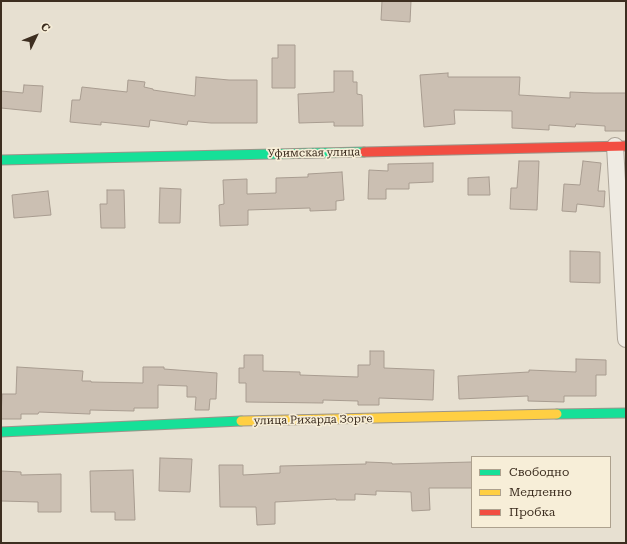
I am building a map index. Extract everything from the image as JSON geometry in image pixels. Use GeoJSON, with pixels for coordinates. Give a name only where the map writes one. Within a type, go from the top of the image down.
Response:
{"type":"FeatureCollection","features":[{"type":"Feature","properties":{"kind":"street","name":"Уфимская улица"},"geometry":{"type":"LineString","coordinates":[[1,160],[621,146]]}},
{"type":"Feature","properties":{"kind":"street"},"geometry":{"type":"LineString","coordinates":[[621,146],[626,339]]}},
{"type":"Feature","properties":{"kind":"street","name":"улица Рихарда Зорге"},"geometry":{"type":"LineString","coordinates":[[1,432],[235,421],[626,413]]}},
{"type":"Feature","properties":{"kind":"building"},"geometry":{"type":"Polygon","coordinates":[[[382,1],[411,1],[410,22],[381,20],[382,1]]]}},
{"type":"Feature","properties":{"kind":"building"},"geometry":{"type":"Polygon","coordinates":[[[278,45],[295,45],[295,88],[272,88],[272,58],[278,58],[278,45]]]}},
{"type":"Feature","properties":{"kind":"building"},"geometry":{"type":"Polygon","coordinates":[[[334,71],[353,71],[353,82],[357,82],[357,94],[362,95],[363,126],[334,126],[334,122],[299,123],[298,94],[334,92],[334,71]]]}},
{"type":"Feature","properties":{"kind":"building"},"geometry":{"type":"Polygon","coordinates":[[[448,73],[448,77],[520,77],[519,95],[570,98],[570,92],[626,93],[626,131],[605,131],[605,126],[576,124],[575,127],[549,125],[549,130],[512,128],[512,111],[454,110],[455,124],[424,127],[420,75],[448,73]]]}},
{"type":"Feature","properties":{"kind":"building"},"geometry":{"type":"Polygon","coordinates":[[[196,77],[229,80],[257,80],[257,123],[211,123],[188,121],[187,125],[150,120],[149,127],[101,122],[101,125],[70,122],[72,100],[80,100],[82,87],[127,92],[128,80],[145,82],[144,87],[153,90],[195,96],[196,77]]]}},
{"type":"Feature","properties":{"kind":"building"},"geometry":{"type":"Polygon","coordinates":[[[24,85],[43,86],[41,112],[1,108],[1,91],[23,93],[24,85]]]}},
{"type":"Feature","properties":{"kind":"building"},"geometry":{"type":"Polygon","coordinates":[[[519,161],[539,161],[537,210],[510,209],[511,188],[517,188],[519,161]]]}},
{"type":"Feature","properties":{"kind":"building"},"geometry":{"type":"Polygon","coordinates":[[[583,161],[601,163],[598,191],[605,191],[604,207],[577,204],[576,212],[562,211],[564,184],[580,185],[583,161]]]}},
{"type":"Feature","properties":{"kind":"building"},"geometry":{"type":"Polygon","coordinates":[[[433,163],[433,182],[409,183],[409,189],[386,189],[386,199],[368,199],[369,170],[388,171],[388,164],[433,163]]]}},
{"type":"Feature","properties":{"kind":"building"},"geometry":{"type":"Polygon","coordinates":[[[342,172],[344,200],[336,201],[336,210],[310,211],[310,208],[248,210],[248,225],[220,226],[219,205],[224,204],[223,180],[247,179],[247,194],[276,193],[276,178],[308,177],[308,174],[342,172]]]}},
{"type":"Feature","properties":{"kind":"building"},"geometry":{"type":"Polygon","coordinates":[[[489,177],[490,195],[468,195],[468,178],[489,177]]]}},
{"type":"Feature","properties":{"kind":"building"},"geometry":{"type":"Polygon","coordinates":[[[160,188],[181,189],[180,223],[159,223],[160,188]]]}},
{"type":"Feature","properties":{"kind":"building"},"geometry":{"type":"Polygon","coordinates":[[[107,190],[124,190],[125,228],[101,228],[100,204],[107,204],[107,190]]]}},
{"type":"Feature","properties":{"kind":"building"},"geometry":{"type":"Polygon","coordinates":[[[48,191],[51,215],[14,218],[12,195],[48,191]]]}},
{"type":"Feature","properties":{"kind":"building"},"geometry":{"type":"Polygon","coordinates":[[[570,251],[600,252],[600,283],[570,282],[570,251]]]}},
{"type":"Feature","properties":{"kind":"building"},"geometry":{"type":"Polygon","coordinates":[[[370,351],[384,351],[384,368],[434,370],[433,400],[379,398],[379,405],[358,405],[358,401],[323,400],[323,403],[246,402],[246,383],[239,383],[239,368],[244,368],[244,355],[263,355],[263,371],[300,372],[300,375],[358,377],[358,365],[370,365],[370,351]]]}},
{"type":"Feature","properties":{"kind":"building"},"geometry":{"type":"Polygon","coordinates":[[[576,359],[606,360],[606,375],[596,375],[596,396],[564,396],[564,402],[528,401],[528,396],[459,399],[458,376],[529,372],[529,370],[576,372],[576,359]]]}},
{"type":"Feature","properties":{"kind":"building"},"geometry":{"type":"Polygon","coordinates":[[[17,367],[83,371],[82,381],[91,382],[143,383],[143,367],[164,367],[164,369],[217,373],[216,399],[210,399],[209,410],[195,410],[196,397],[187,397],[187,386],[158,385],[158,408],[134,408],[134,411],[90,410],[90,414],[39,412],[38,414],[21,414],[21,419],[1,419],[2,394],[16,394],[17,367]]]}},
{"type":"Feature","properties":{"kind":"building"},"geometry":{"type":"Polygon","coordinates":[[[160,458],[192,459],[190,492],[159,491],[160,458]]]}},
{"type":"Feature","properties":{"kind":"building"},"geometry":{"type":"Polygon","coordinates":[[[366,462],[392,464],[471,462],[471,488],[429,488],[430,510],[412,511],[411,492],[376,491],[376,495],[355,494],[355,500],[336,499],[275,502],[275,524],[257,525],[256,507],[220,507],[219,465],[243,465],[243,475],[280,473],[280,466],[366,464],[366,462]]]}},
{"type":"Feature","properties":{"kind":"building"},"geometry":{"type":"Polygon","coordinates":[[[133,470],[135,520],[115,520],[115,512],[91,512],[90,471],[133,470]]]}},
{"type":"Feature","properties":{"kind":"building"},"geometry":{"type":"Polygon","coordinates":[[[1,471],[21,472],[21,475],[61,474],[61,512],[38,512],[38,502],[1,501],[1,471]]]}},
{"type":"Feature","properties":{"kind":"traffic: fast"},"geometry":{"type":"LineString","coordinates":[[1,160],[364,152]]}},
{"type":"Feature","properties":{"kind":"traffic: fast"},"geometry":{"type":"LineString","coordinates":[[557,414],[626,413]]}},
{"type":"Feature","properties":{"kind":"traffic: fast"},"geometry":{"type":"LineString","coordinates":[[1,432],[241,421]]}},
{"type":"Feature","properties":{"kind":"traffic: slow"},"geometry":{"type":"LineString","coordinates":[[241,421],[557,414]]}},
{"type":"Feature","properties":{"kind":"traffic: jam"},"geometry":{"type":"LineString","coordinates":[[364,152],[626,146]]}}]}
